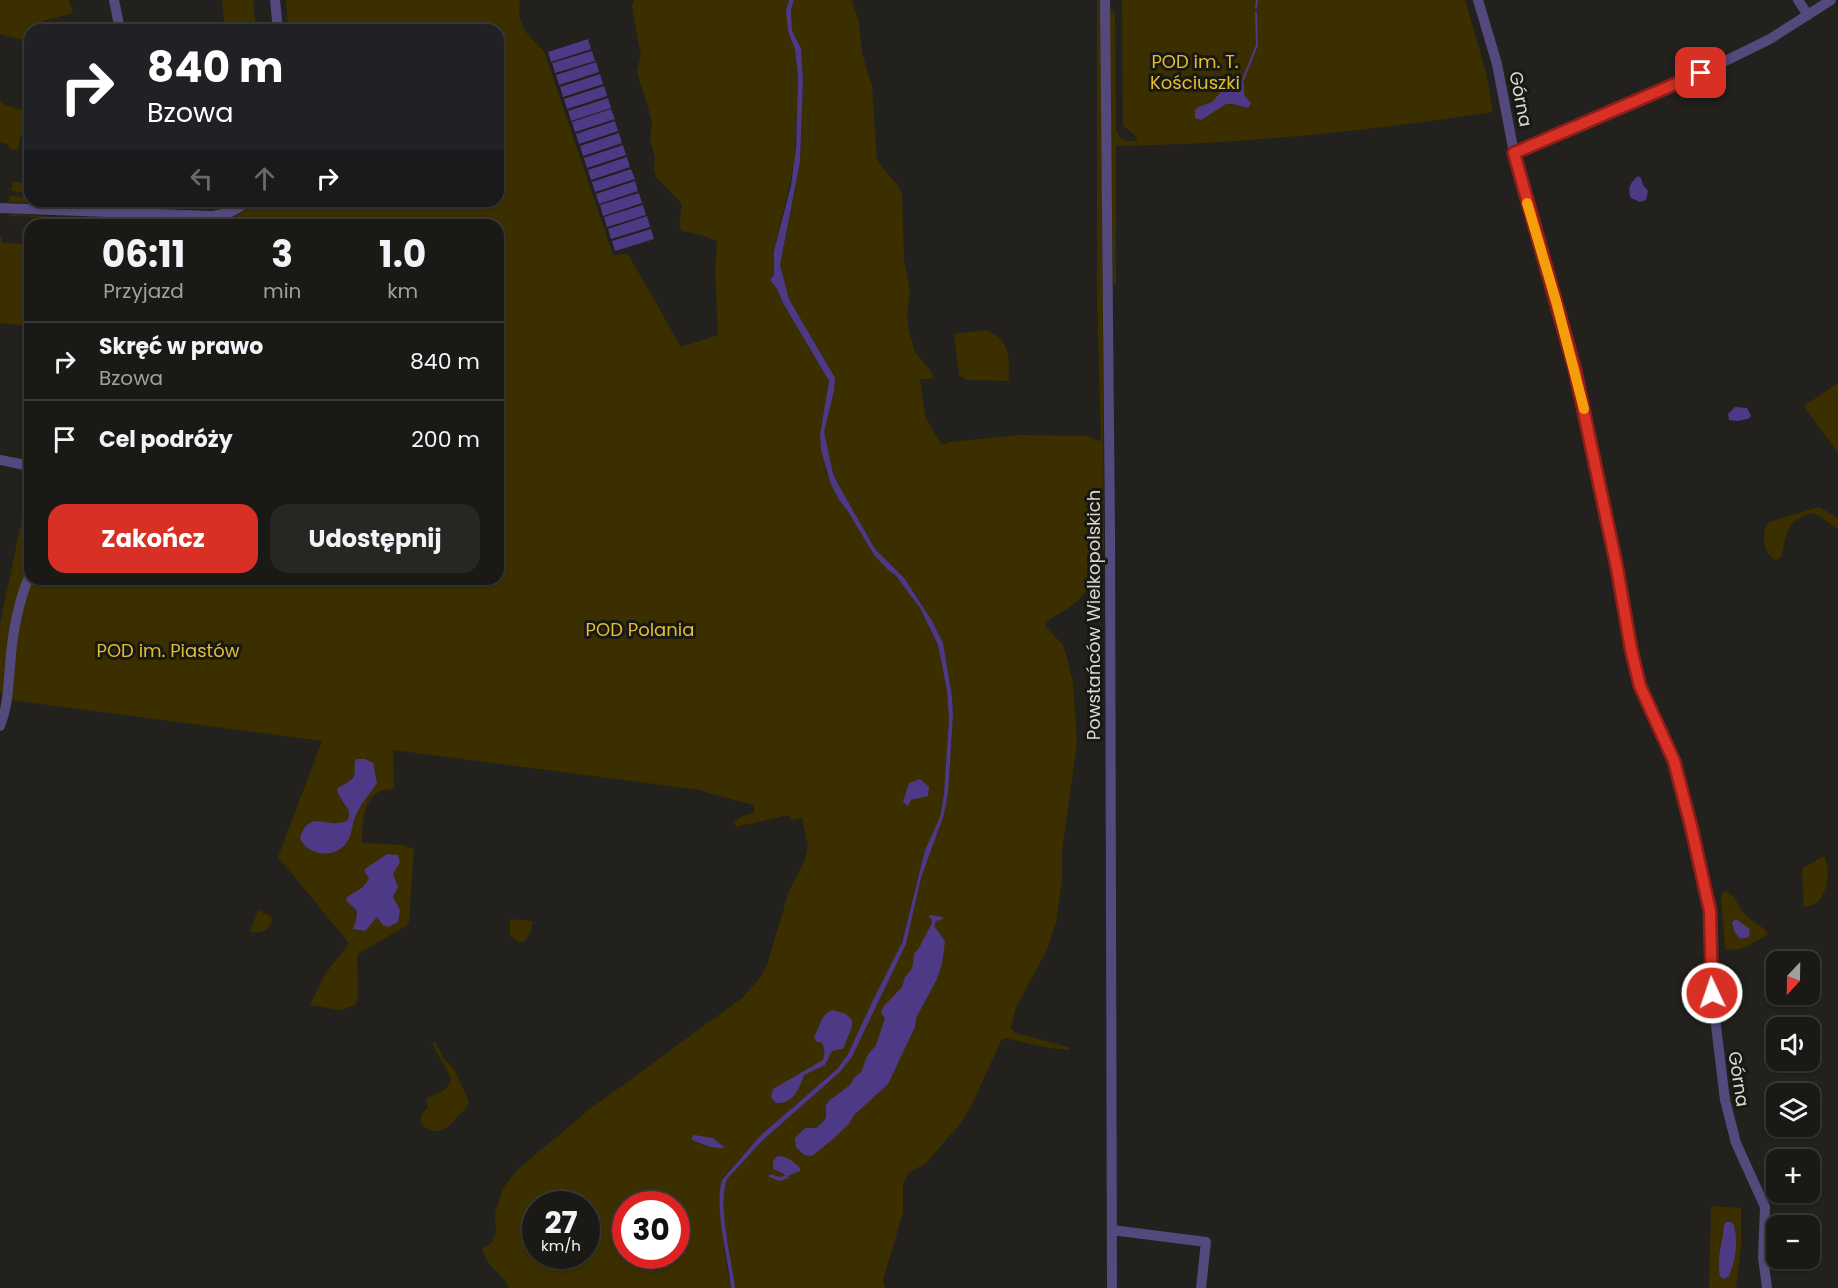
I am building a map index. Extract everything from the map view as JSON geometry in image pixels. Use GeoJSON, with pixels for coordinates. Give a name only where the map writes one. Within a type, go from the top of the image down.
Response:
{"type":"FeatureCollection","features":[{"type":"Feature","properties":{"kind":"street"},"geometry":{"type":"LineString","coordinates":[[114,0],[119,24]]}},
{"type":"Feature","properties":{"kind":"street"},"geometry":{"type":"LineString","coordinates":[[275,0],[277,24]]}},
{"type":"Feature","properties":{"kind":"street","name":"Powstańców Wielkopolskich"},"geometry":{"type":"LineString","coordinates":[[1105,0],[1110,520],[1112,1288]]}},
{"type":"Feature","properties":{"kind":"street","name":"Górna"},"geometry":{"type":"LineString","coordinates":[[1478,0],[1497,64],[1514,153],[1575,370],[1617,568],[1631,649],[1644,698],[1674,761],[1707,894],[1712,923],[1710,959],[1712,993],[1725,1100],[1736,1143],[1764,1208],[1763,1257],[1767,1288]]}},
{"type":"Feature","properties":{"kind":"street"},"geometry":{"type":"LineString","coordinates":[[1798,0],[1808,15]]}},
{"type":"Feature","properties":{"kind":"street"},"geometry":{"type":"LineString","coordinates":[[1514,153],[1701,73],[1770,39],[1831,0]]}},
{"type":"Feature","properties":{"kind":"street"},"geometry":{"type":"LineString","coordinates":[[0,208],[50,207]]}},
{"type":"Feature","properties":{"kind":"street"},"geometry":{"type":"LineString","coordinates":[[101,207],[111,212],[213,216],[228,213],[239,207]]}},
{"type":"Feature","properties":{"kind":"street"},"geometry":{"type":"LineString","coordinates":[[110,219],[111,212]]}},
{"type":"Feature","properties":{"kind":"street"},"geometry":{"type":"LineString","coordinates":[[0,460],[24,465]]}},
{"type":"Feature","properties":{"kind":"street"},"geometry":{"type":"LineString","coordinates":[[0,726],[12,650],[26,585]]}},
{"type":"Feature","properties":{"kind":"street"},"geometry":{"type":"LineString","coordinates":[[1112,1230],[1206,1242],[1201,1288]]}},
{"type":"Feature","properties":{"kind":"green space"},"geometry":{"type":"Polygon","coordinates":[[[0,0],[69,0],[73,13],[43,21],[42,24],[24,24],[24,40],[0,34],[0,0]]]}},
{"type":"Feature","properties":{"kind":"green space"},"geometry":{"type":"Polygon","coordinates":[[[222,0],[253,0],[255,24],[224,24],[222,0]]]}},
{"type":"Feature","properties":{"kind":"green space"},"geometry":{"type":"Polygon","coordinates":[[[286,0],[520,0],[521,23],[544,51],[613,255],[628,254],[681,347],[718,335],[715,271],[717,241],[682,231],[679,225],[682,204],[656,177],[655,158],[650,139],[652,121],[637,72],[641,54],[632,6],[634,0],[789,0],[786,10],[788,31],[795,50],[798,77],[795,162],[774,251],[774,274],[770,280],[829,381],[820,434],[826,472],[839,500],[874,555],[907,589],[927,619],[938,645],[947,691],[949,718],[944,794],[940,817],[925,850],[900,949],[851,1049],[837,1069],[760,1136],[724,1177],[721,1213],[731,1288],[509,1288],[488,1261],[482,1249],[492,1243],[496,1232],[495,1213],[503,1188],[518,1169],[590,1109],[742,998],[760,978],[767,965],[789,891],[805,860],[808,846],[802,818],[792,820],[788,815],[736,827],[734,823],[740,817],[754,813],[754,805],[701,790],[393,750],[394,789],[379,792],[369,801],[364,814],[362,843],[402,845],[414,849],[409,922],[406,926],[359,953],[357,957],[358,997],[355,1005],[340,1010],[310,1005],[324,976],[349,943],[278,857],[322,741],[10,700],[17,638],[30,585],[504,585],[504,219],[234,219],[250,207],[504,207],[504,24],[288,24],[286,0]]]}},
{"type":"Feature","properties":{"kind":"green space"},"geometry":{"type":"Polygon","coordinates":[[[794,0],[852,0],[859,22],[862,53],[872,86],[877,159],[902,193],[904,260],[910,291],[907,315],[909,331],[915,352],[932,373],[933,377],[930,379],[920,379],[926,419],[942,445],[949,442],[1019,435],[1088,436],[1101,441],[1097,287],[1097,0],[1101,0],[1104,550],[1091,551],[1090,581],[1083,595],[1051,618],[1045,626],[1063,645],[1067,658],[1073,683],[1077,742],[1062,851],[1062,880],[1056,922],[1046,952],[1016,1007],[1011,1028],[1015,1033],[1069,1047],[1070,1050],[1002,1039],[972,1104],[960,1124],[925,1164],[909,1172],[903,1184],[903,1213],[883,1280],[885,1288],[735,1288],[724,1218],[724,1191],[727,1179],[762,1141],[840,1072],[852,1057],[906,944],[921,878],[948,793],[953,715],[943,643],[914,591],[875,549],[838,484],[828,455],[824,431],[834,386],[831,371],[789,299],[780,265],[800,162],[803,81],[801,49],[792,30],[791,10],[794,0]]]}},
{"type":"Feature","properties":{"kind":"green space","name":"POD im. T. Kościuszki"},"geometry":{"type":"Polygon","coordinates":[[[1122,0],[1465,0],[1486,72],[1493,112],[1305,135],[1210,143],[1116,146],[1116,285],[1113,283],[1109,7],[1115,13],[1116,129],[1124,140],[1137,140],[1137,137],[1123,126],[1122,0]]]}},
{"type":"Feature","properties":{"kind":"green space"},"geometry":{"type":"Polygon","coordinates":[[[0,100],[5,105],[24,110],[24,136],[21,135],[18,150],[10,149],[8,144],[0,142],[0,100]]]}},
{"type":"Feature","properties":{"kind":"green space"},"geometry":{"type":"Polygon","coordinates":[[[13,181],[24,184],[24,203],[8,202],[10,196],[22,197],[23,192],[11,191],[13,181]]]}},
{"type":"Feature","properties":{"kind":"green space"},"geometry":{"type":"Polygon","coordinates":[[[9,214],[67,218],[9,216],[9,214]]]}},
{"type":"Feature","properties":{"kind":"green space"},"geometry":{"type":"Polygon","coordinates":[[[0,237],[2,237],[2,243],[24,244],[24,325],[0,323],[0,237]]]}},
{"type":"Feature","properties":{"kind":"green space"},"geometry":{"type":"Polygon","coordinates":[[[985,330],[1000,339],[1007,350],[1009,381],[966,380],[959,375],[954,334],[985,330]]]}},
{"type":"Feature","properties":{"kind":"green space"},"geometry":{"type":"Polygon","coordinates":[[[1838,383],[1838,453],[1804,406],[1838,383]]]}},
{"type":"Feature","properties":{"kind":"green space"},"geometry":{"type":"Polygon","coordinates":[[[1819,507],[1838,518],[1838,530],[1821,517],[1811,513],[1803,516],[1796,520],[1789,529],[1782,556],[1777,560],[1772,558],[1764,543],[1764,532],[1769,522],[1819,507]]]}},
{"type":"Feature","properties":{"kind":"green space"},"geometry":{"type":"Polygon","coordinates":[[[24,509],[24,580],[20,590],[4,691],[0,694],[0,624],[24,509]]]}},
{"type":"Feature","properties":{"kind":"green space"},"geometry":{"type":"Polygon","coordinates":[[[1824,856],[1827,871],[1826,888],[1818,901],[1804,907],[1803,868],[1824,856]]]}},
{"type":"Feature","properties":{"kind":"green space"},"geometry":{"type":"Polygon","coordinates":[[[1726,891],[1732,895],[1748,917],[1768,934],[1742,948],[1725,949],[1721,899],[1722,894],[1726,891]]]}},
{"type":"Feature","properties":{"kind":"green space"},"geometry":{"type":"Polygon","coordinates":[[[258,910],[271,916],[272,921],[264,931],[250,932],[258,910]]]}},
{"type":"Feature","properties":{"kind":"green space"},"geometry":{"type":"Polygon","coordinates":[[[510,919],[533,921],[531,931],[524,942],[519,942],[510,935],[510,919]]]}},
{"type":"Feature","properties":{"kind":"green space"},"geometry":{"type":"Polygon","coordinates":[[[435,1042],[444,1059],[455,1071],[469,1102],[452,1123],[439,1131],[428,1129],[422,1125],[421,1120],[428,1108],[427,1098],[445,1089],[451,1078],[433,1045],[430,1044],[435,1042]]]}},
{"type":"Feature","properties":{"kind":"green space"},"geometry":{"type":"Polygon","coordinates":[[[1711,1206],[1741,1208],[1741,1246],[1736,1288],[1709,1288],[1711,1206]]]}},
{"type":"Feature","properties":{"kind":"shaded area"},"geometry":{"type":"Polygon","coordinates":[[[789,0],[794,0],[791,10],[792,30],[801,49],[803,81],[800,162],[780,265],[789,299],[835,378],[824,432],[833,473],[875,549],[905,579],[931,619],[943,643],[953,715],[948,793],[944,814],[921,878],[906,944],[852,1057],[840,1072],[762,1141],[727,1179],[724,1191],[724,1218],[735,1288],[731,1288],[721,1219],[722,1180],[760,1136],[837,1069],[848,1054],[902,943],[925,850],[940,817],[944,794],[949,718],[947,691],[938,645],[920,608],[896,576],[874,555],[830,482],[821,450],[820,434],[829,381],[770,280],[774,275],[774,251],[791,185],[796,148],[798,77],[795,50],[788,31],[786,10],[789,0]]]}},
{"type":"Feature","properties":{"kind":"shaded area"},"geometry":{"type":"Polygon","coordinates":[[[588,39],[591,49],[551,62],[548,52],[588,39]]]}},
{"type":"Feature","properties":{"kind":"shaded area"},"geometry":{"type":"Polygon","coordinates":[[[592,51],[595,61],[555,73],[552,63],[592,51]]]}},
{"type":"Feature","properties":{"kind":"shaded area"},"geometry":{"type":"Polygon","coordinates":[[[596,62],[599,72],[559,85],[556,75],[596,62]]]}},
{"type":"Feature","properties":{"kind":"shaded area"},"geometry":{"type":"Polygon","coordinates":[[[600,74],[603,84],[563,97],[560,87],[600,74]]]}},
{"type":"Feature","properties":{"kind":"shaded area"},"geometry":{"type":"Polygon","coordinates":[[[1239,81],[1244,84],[1244,95],[1251,103],[1248,108],[1226,104],[1201,120],[1195,118],[1195,110],[1198,107],[1212,102],[1225,87],[1239,81]]]}},
{"type":"Feature","properties":{"kind":"shaded area"},"geometry":{"type":"Polygon","coordinates":[[[604,86],[607,96],[567,109],[564,99],[604,86]]]}},
{"type":"Feature","properties":{"kind":"shaded area"},"geometry":{"type":"Polygon","coordinates":[[[608,98],[611,108],[571,121],[568,111],[608,98]]]}},
{"type":"Feature","properties":{"kind":"shaded area"},"geometry":{"type":"Polygon","coordinates":[[[611,109],[615,119],[575,132],[572,122],[611,109]]]}},
{"type":"Feature","properties":{"kind":"shaded area"},"geometry":{"type":"Polygon","coordinates":[[[615,121],[618,131],[579,144],[576,134],[615,121]]]}},
{"type":"Feature","properties":{"kind":"shaded area"},"geometry":{"type":"Polygon","coordinates":[[[619,133],[622,143],[583,156],[580,146],[619,133]]]}},
{"type":"Feature","properties":{"kind":"shaded area"},"geometry":{"type":"Polygon","coordinates":[[[623,145],[626,155],[587,168],[584,158],[623,145]]]}},
{"type":"Feature","properties":{"kind":"shaded area"},"geometry":{"type":"Polygon","coordinates":[[[627,157],[630,167],[591,180],[588,170],[627,157]]]}},
{"type":"Feature","properties":{"kind":"shaded area"},"geometry":{"type":"Polygon","coordinates":[[[631,169],[635,179],[595,192],[592,182],[631,169]]]}},
{"type":"Feature","properties":{"kind":"shaded area"},"geometry":{"type":"Polygon","coordinates":[[[1638,176],[1648,191],[1646,200],[1640,202],[1631,198],[1629,191],[1631,183],[1638,176]]]}},
{"type":"Feature","properties":{"kind":"shaded area"},"geometry":{"type":"Polygon","coordinates":[[[635,181],[638,191],[599,204],[596,194],[635,181]]]}},
{"type":"Feature","properties":{"kind":"shaded area"},"geometry":{"type":"Polygon","coordinates":[[[639,193],[642,203],[603,216],[600,205],[639,193]]]}},
{"type":"Feature","properties":{"kind":"shaded area"},"geometry":{"type":"Polygon","coordinates":[[[643,205],[646,215],[607,227],[604,217],[643,205]]]}},
{"type":"Feature","properties":{"kind":"shaded area"},"geometry":{"type":"Polygon","coordinates":[[[647,216],[650,227],[611,239],[608,229],[647,216]]]}},
{"type":"Feature","properties":{"kind":"shaded area"},"geometry":{"type":"Polygon","coordinates":[[[651,229],[654,239],[615,251],[612,241],[651,229]]]}},
{"type":"Feature","properties":{"kind":"shaded area"},"geometry":{"type":"Polygon","coordinates":[[[1735,407],[1747,408],[1751,416],[1748,419],[1737,421],[1729,420],[1728,414],[1735,407]]]}},
{"type":"Feature","properties":{"kind":"shaded area"},"geometry":{"type":"Polygon","coordinates":[[[356,759],[365,759],[373,763],[377,783],[358,811],[349,839],[342,847],[329,853],[315,852],[309,849],[300,838],[304,829],[314,822],[340,823],[348,820],[348,808],[337,789],[353,778],[356,759]]]}},
{"type":"Feature","properties":{"kind":"shaded area"},"geometry":{"type":"Polygon","coordinates":[[[920,779],[929,787],[928,796],[911,800],[908,806],[903,802],[909,783],[920,779]]]}},
{"type":"Feature","properties":{"kind":"shaded area"},"geometry":{"type":"Polygon","coordinates":[[[387,854],[398,855],[400,862],[393,874],[398,887],[393,897],[400,910],[398,922],[388,927],[383,925],[377,917],[365,931],[353,929],[357,911],[346,900],[347,897],[367,882],[369,878],[365,869],[387,854]]]}},
{"type":"Feature","properties":{"kind":"shaded area"},"geometry":{"type":"Polygon","coordinates":[[[930,915],[943,919],[936,921],[934,926],[945,941],[942,964],[888,1084],[854,1115],[849,1124],[833,1139],[812,1156],[804,1155],[796,1147],[795,1138],[805,1128],[816,1128],[821,1124],[826,1118],[826,1105],[850,1085],[861,1072],[867,1056],[876,1045],[885,1018],[881,1013],[883,1007],[902,987],[905,977],[911,970],[914,953],[918,950],[932,923],[930,915]]]}},
{"type":"Feature","properties":{"kind":"shaded area"},"geometry":{"type":"Polygon","coordinates":[[[1736,919],[1750,929],[1749,937],[1740,939],[1734,931],[1732,922],[1736,919]]]}},
{"type":"Feature","properties":{"kind":"shaded area"},"geometry":{"type":"Polygon","coordinates":[[[833,1010],[846,1014],[852,1020],[852,1027],[843,1049],[832,1051],[825,1065],[804,1075],[795,1095],[787,1101],[776,1103],[771,1097],[773,1089],[823,1060],[823,1046],[814,1037],[823,1017],[833,1010]]]}},
{"type":"Feature","properties":{"kind":"shaded area"},"geometry":{"type":"Polygon","coordinates":[[[694,1135],[713,1138],[725,1148],[699,1143],[691,1139],[694,1135]]]}},
{"type":"Feature","properties":{"kind":"shaded area"},"geometry":{"type":"Polygon","coordinates":[[[777,1156],[790,1159],[800,1168],[800,1171],[780,1181],[769,1177],[770,1174],[785,1176],[773,1169],[773,1161],[777,1156]]]}},
{"type":"Feature","properties":{"kind":"shaded area"},"geometry":{"type":"Polygon","coordinates":[[[1726,1222],[1734,1225],[1736,1245],[1729,1276],[1724,1279],[1720,1276],[1719,1263],[1726,1222]]]}},
{"type":"Feature","properties":{"kind":"waterway"},"geometry":{"type":"LineString","coordinates":[[1256,8],[1257,0]]}},
{"type":"Feature","properties":{"kind":"waterway"},"geometry":{"type":"LineString","coordinates":[[1242,82],[1257,45],[1256,13]]}},
{"type":"Feature","properties":{"kind":"slow traffic"},"geometry":{"type":"LineString","coordinates":[[1527,203],[1550,278],[1584,409]]}},
{"type":"Feature","properties":{"kind":"route"},"geometry":{"type":"LineString","coordinates":[[1701,73],[1514,153],[1575,370],[1640,686],[1674,761],[1691,826],[1712,923],[1710,959],[1712,993]]}},
{"type":"Feature","properties":{"kind":"park label","name":"POD Polania"},"geometry":{"type":"Point","coordinates":[640,629]}},
{"type":"Feature","properties":{"kind":"park label","name":"POD im. Piastów"},"geometry":{"type":"Point","coordinates":[168,650]}}]}
